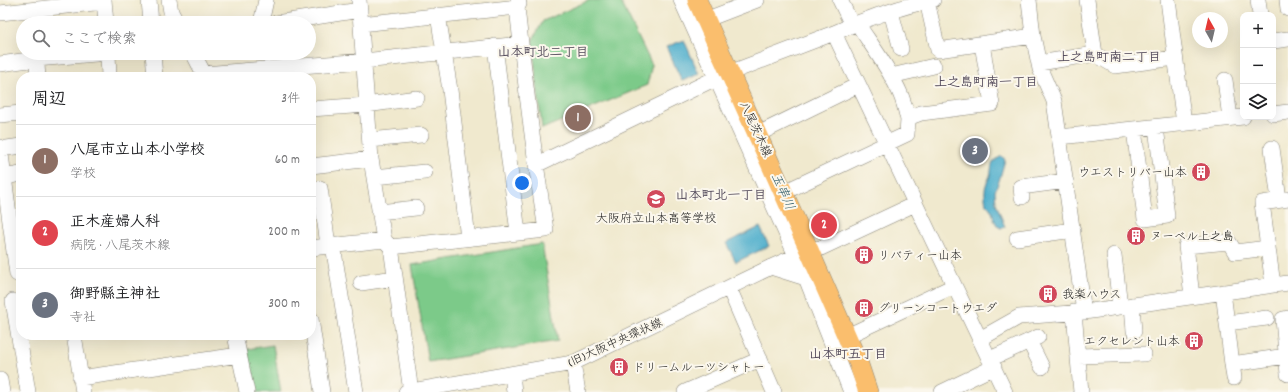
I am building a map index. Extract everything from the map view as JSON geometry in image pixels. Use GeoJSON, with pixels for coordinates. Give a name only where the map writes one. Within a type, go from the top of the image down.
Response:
{"type":"FeatureCollection","features":[{"type":"Feature","properties":{"kind":"main road","name":"八尾茨木線"},"geometry":{"type":"LineString","coordinates":[[697,0],[723,76],[758,134],[784,192],[803,252],[847,336],[858,362],[853,391]]}},
{"type":"Feature","properties":{"kind":"street"},"geometry":{"type":"LineString","coordinates":[[149,0],[150,16]]}},
{"type":"Feature","properties":{"kind":"street"},"geometry":{"type":"LineString","coordinates":[[169,0],[173,16]]}},
{"type":"Feature","properties":{"kind":"street"},"geometry":{"type":"LineString","coordinates":[[263,16],[266,0]]}},
{"type":"Feature","properties":{"kind":"street"},"geometry":{"type":"LineString","coordinates":[[681,0],[723,76],[803,252],[806,278],[853,391]]}},
{"type":"Feature","properties":{"kind":"street"},"geometry":{"type":"LineString","coordinates":[[705,20],[757,0]]}},
{"type":"Feature","properties":{"kind":"street"},"geometry":{"type":"LineString","coordinates":[[784,192],[907,134],[908,120],[900,94],[891,76],[881,58],[854,24],[840,0]]}},
{"type":"Feature","properties":{"kind":"street"},"geometry":{"type":"LineString","coordinates":[[536,165],[723,76],[834,33],[889,8],[930,0],[938,50],[1033,36]]}},
{"type":"Feature","properties":{"kind":"street"},"geometry":{"type":"LineString","coordinates":[[1029,0],[1033,36],[1040,69],[1054,101],[1073,230],[1079,312],[1078,356],[1081,392]]}},
{"type":"Feature","properties":{"kind":"street"},"geometry":{"type":"LineString","coordinates":[[1087,0],[1095,54]]}},
{"type":"Feature","properties":{"kind":"street"},"geometry":{"type":"LineString","coordinates":[[1168,0],[1184,124]]}},
{"type":"Feature","properties":{"kind":"street"},"geometry":{"type":"LineString","coordinates":[[1258,0],[1260,12]]}},
{"type":"Feature","properties":{"kind":"street"},"geometry":{"type":"LineString","coordinates":[[1287,0],[1288,9]]}},
{"type":"Feature","properties":{"kind":"street"},"geometry":{"type":"LineString","coordinates":[[0,13],[31,11],[104,1],[105,16]]}},
{"type":"Feature","properties":{"kind":"street"},"geometry":{"type":"LineString","coordinates":[[316,17],[360,11],[438,15],[518,4],[521,44],[536,165],[546,230],[468,238],[330,245],[316,247]]}},
{"type":"Feature","properties":{"kind":"street"},"geometry":{"type":"LineString","coordinates":[[889,8],[901,49]]}},
{"type":"Feature","properties":{"kind":"street"},"geometry":{"type":"LineString","coordinates":[[360,11],[371,159],[379,212],[395,278],[410,392]]}},
{"type":"Feature","properties":{"kind":"street"},"geometry":{"type":"LineString","coordinates":[[438,15],[450,90],[468,238]]}},
{"type":"Feature","properties":{"kind":"street"},"geometry":{"type":"LineString","coordinates":[[834,33],[1005,392]]}},
{"type":"Feature","properties":{"kind":"street"},"geometry":{"type":"LineString","coordinates":[[1276,41],[1288,39]]}},
{"type":"Feature","properties":{"kind":"street"},"geometry":{"type":"LineString","coordinates":[[247,72],[521,44]]}},
{"type":"Feature","properties":{"kind":"street"},"geometry":{"type":"LineString","coordinates":[[908,120],[913,116],[921,114],[992,104],[982,44]]}},
{"type":"Feature","properties":{"kind":"street"},"geometry":{"type":"LineString","coordinates":[[496,46],[518,233]]}},
{"type":"Feature","properties":{"kind":"street"},"geometry":{"type":"LineString","coordinates":[[1039,63],[1095,54],[1114,66],[1175,58]]}},
{"type":"Feature","properties":{"kind":"street"},"geometry":{"type":"LineString","coordinates":[[0,64],[18,60]]}},
{"type":"Feature","properties":{"kind":"street"},"geometry":{"type":"LineString","coordinates":[[36,60],[38,72]]}},
{"type":"Feature","properties":{"kind":"street"},"geometry":{"type":"LineString","coordinates":[[108,60],[109,72]]}},
{"type":"Feature","properties":{"kind":"street"},"geometry":{"type":"LineString","coordinates":[[154,60],[155,72]]}},
{"type":"Feature","properties":{"kind":"street"},"geometry":{"type":"LineString","coordinates":[[196,60],[202,72]]}},
{"type":"Feature","properties":{"kind":"street"},"geometry":{"type":"LineString","coordinates":[[891,76],[934,66]]}},
{"type":"Feature","properties":{"kind":"street"},"geometry":{"type":"LineString","coordinates":[[1060,137],[1236,118],[1225,80]]}},
{"type":"Feature","properties":{"kind":"street"},"geometry":{"type":"LineString","coordinates":[[758,134],[858,85]]}},
{"type":"Feature","properties":{"kind":"street"},"geometry":{"type":"LineString","coordinates":[[316,109],[366,105],[417,98]]}},
{"type":"Feature","properties":{"kind":"street"},"geometry":{"type":"LineString","coordinates":[[1276,114],[1288,112]]}},
{"type":"Feature","properties":{"kind":"street"},"geometry":{"type":"LineString","coordinates":[[0,116],[16,114]]}},
{"type":"Feature","properties":{"kind":"street"},"geometry":{"type":"LineString","coordinates":[[1134,129],[1145,219],[1167,216],[1156,127]]}},
{"type":"Feature","properties":{"kind":"street"},"geometry":{"type":"LineString","coordinates":[[370,140],[421,135]]}},
{"type":"Feature","properties":{"kind":"street"},"geometry":{"type":"LineString","coordinates":[[16,146],[0,148],[4,177],[14,203],[16,228]]}},
{"type":"Feature","properties":{"kind":"street"},"geometry":{"type":"LineString","coordinates":[[1272,148],[1284,200],[1262,203],[1273,285]]}},
{"type":"Feature","properties":{"kind":"street"},"geometry":{"type":"LineString","coordinates":[[316,165],[371,159]]}},
{"type":"Feature","properties":{"kind":"street"},"geometry":{"type":"LineString","coordinates":[[374,177],[425,172]]}},
{"type":"Feature","properties":{"kind":"street"},"geometry":{"type":"LineString","coordinates":[[4,177],[16,175]]}},
{"type":"Feature","properties":{"kind":"street"},"geometry":{"type":"LineString","coordinates":[[1022,197],[1020,187],[1066,181]]}},
{"type":"Feature","properties":{"kind":"street"},"geometry":{"type":"LineString","coordinates":[[320,188],[356,392]]}},
{"type":"Feature","properties":{"kind":"street","name":"(旧)大阪中央環状線"},"geometry":{"type":"LineString","coordinates":[[410,392],[573,363],[803,252],[821,248],[915,204]]}},
{"type":"Feature","properties":{"kind":"street"},"geometry":{"type":"LineString","coordinates":[[379,212],[416,208]]}},
{"type":"Feature","properties":{"kind":"street"},"geometry":{"type":"LineString","coordinates":[[1017,238],[1073,230]]}},
{"type":"Feature","properties":{"kind":"street"},"geometry":{"type":"LineString","coordinates":[[1192,296],[1186,246],[1229,242],[1235,252],[1268,248]]}},
{"type":"Feature","properties":{"kind":"street"},"geometry":{"type":"LineString","coordinates":[[1114,255],[1134,331]]}},
{"type":"Feature","properties":{"kind":"street"},"geometry":{"type":"LineString","coordinates":[[771,267],[806,278]]}},
{"type":"Feature","properties":{"kind":"street"},"geometry":{"type":"LineString","coordinates":[[361,283],[395,278]]}},
{"type":"Feature","properties":{"kind":"street"},"geometry":{"type":"LineString","coordinates":[[980,339],[1019,317],[1079,312],[1288,283]]}},
{"type":"Feature","properties":{"kind":"street"},"geometry":{"type":"LineString","coordinates":[[847,336],[954,286]]}},
{"type":"Feature","properties":{"kind":"street"},"geometry":{"type":"LineString","coordinates":[[729,288],[774,392]]}},
{"type":"Feature","properties":{"kind":"street"},"geometry":{"type":"LineString","coordinates":[[1223,292],[1233,371],[1286,356]]}},
{"type":"Feature","properties":{"kind":"street"},"geometry":{"type":"LineString","coordinates":[[11,301],[16,328]]}},
{"type":"Feature","properties":{"kind":"street"},"geometry":{"type":"LineString","coordinates":[[1227,323],[1268,318]]}},
{"type":"Feature","properties":{"kind":"street"},"geometry":{"type":"LineString","coordinates":[[1288,318],[1283,319],[1288,374]]}},
{"type":"Feature","properties":{"kind":"street"},"geometry":{"type":"LineString","coordinates":[[942,392],[1034,339],[1042,367]]}},
{"type":"Feature","properties":{"kind":"street"},"geometry":{"type":"LineString","coordinates":[[18,340],[28,392]]}},
{"type":"Feature","properties":{"kind":"street"},"geometry":{"type":"LineString","coordinates":[[75,340],[81,385],[240,355]]}},
{"type":"Feature","properties":{"kind":"street"},"geometry":{"type":"LineString","coordinates":[[236,340],[247,392]]}},
{"type":"Feature","properties":{"kind":"street"},"geometry":{"type":"LineString","coordinates":[[314,340],[322,392]]}},
{"type":"Feature","properties":{"kind":"street"},"geometry":{"type":"LineString","coordinates":[[1078,356],[1144,354]]}},
{"type":"Feature","properties":{"kind":"street"},"geometry":{"type":"LineString","coordinates":[[685,392],[760,359]]}},
{"type":"Feature","properties":{"kind":"street"},"geometry":{"type":"LineString","coordinates":[[573,363],[578,392]]}},
{"type":"Feature","properties":{"kind":"street"},"geometry":{"type":"LineString","coordinates":[[512,374],[514,392]]}},
{"type":"Feature","properties":{"kind":"street"},"geometry":{"type":"LineString","coordinates":[[0,380],[2,392]]}},
{"type":"Feature","properties":{"kind":"green space"},"geometry":{"type":"Polygon","coordinates":[[[590,0],[620,0],[652,65],[647,85],[542,129],[532,41],[543,21],[590,0]]]}},
{"type":"Feature","properties":{"kind":"green space"},"geometry":{"type":"Polygon","coordinates":[[[542,244],[558,341],[428,362],[412,265],[542,244]]]}},
{"type":"Feature","properties":{"kind":"green space"},"geometry":{"type":"Polygon","coordinates":[[[273,345],[281,392],[254,392],[247,349],[273,345]]]}},
{"type":"Feature","properties":{"kind":"water"},"geometry":{"type":"Polygon","coordinates":[[[684,40],[699,74],[682,81],[666,47],[684,40]]]}},
{"type":"Feature","properties":{"kind":"water"},"geometry":{"type":"Polygon","coordinates":[[[1002,156],[1005,160],[995,191],[996,203],[1005,227],[1000,228],[995,222],[991,210],[986,204],[985,192],[992,164],[995,160],[1002,156]]]}},
{"type":"Feature","properties":{"kind":"water"},"geometry":{"type":"Polygon","coordinates":[[[760,227],[769,246],[736,262],[726,243],[760,227]]]}},
{"type":"Feature","properties":{"kind":"place","name":"八尾市立山本小学校"},"geometry":{"type":"Point","coordinates":[578,118]}},
{"type":"Feature","properties":{"kind":"place","name":"御野縣主神社"},"geometry":{"type":"Point","coordinates":[975,151]}},
{"type":"Feature","properties":{"kind":"place","name":"ウエストリバー山本"},"geometry":{"type":"Point","coordinates":[1201,172]}},
{"type":"Feature","properties":{"kind":"place","name":"大阪府立山本高等学校"},"geometry":{"type":"Point","coordinates":[656,199]}},
{"type":"Feature","properties":{"kind":"place","name":"正木産婦人科"},"geometry":{"type":"Point","coordinates":[824,225]}},
{"type":"Feature","properties":{"kind":"place","name":"ヌーベル上之島"},"geometry":{"type":"Point","coordinates":[1136,236]}},
{"type":"Feature","properties":{"kind":"place","name":"リバティー山本"},"geometry":{"type":"Point","coordinates":[864,255]}},
{"type":"Feature","properties":{"kind":"place","name":"我楽ハウス"},"geometry":{"type":"Point","coordinates":[1048,294]}},
{"type":"Feature","properties":{"kind":"place","name":"グリーンコートウエダ"},"geometry":{"type":"Point","coordinates":[864,308]}},
{"type":"Feature","properties":{"kind":"place","name":"エクセレント山本"},"geometry":{"type":"Point","coordinates":[1194,341]}},
{"type":"Feature","properties":{"kind":"place","name":"ドリームルーツシャトー"},"geometry":{"type":"Point","coordinates":[619,367]}},
{"type":"Feature","properties":{"kind":"district","name":"山本町北二丁目"},"geometry":{"type":"Point","coordinates":[543,51]}},
{"type":"Feature","properties":{"kind":"district","name":"上之島町南二丁目"},"geometry":{"type":"Point","coordinates":[1109,56]}},
{"type":"Feature","properties":{"kind":"district","name":"上之島町南一丁目"},"geometry":{"type":"Point","coordinates":[986,81]}},
{"type":"Feature","properties":{"kind":"district","name":"山本町北一丁目"},"geometry":{"type":"Point","coordinates":[721,194]}},
{"type":"Feature","properties":{"kind":"district","name":"山本町五丁目"},"geometry":{"type":"Point","coordinates":[848,353]}},
{"type":"Feature","properties":{"kind":"water label","name":"玉串川"},"geometry":{"type":"Point","coordinates":[784,191]}}]}
